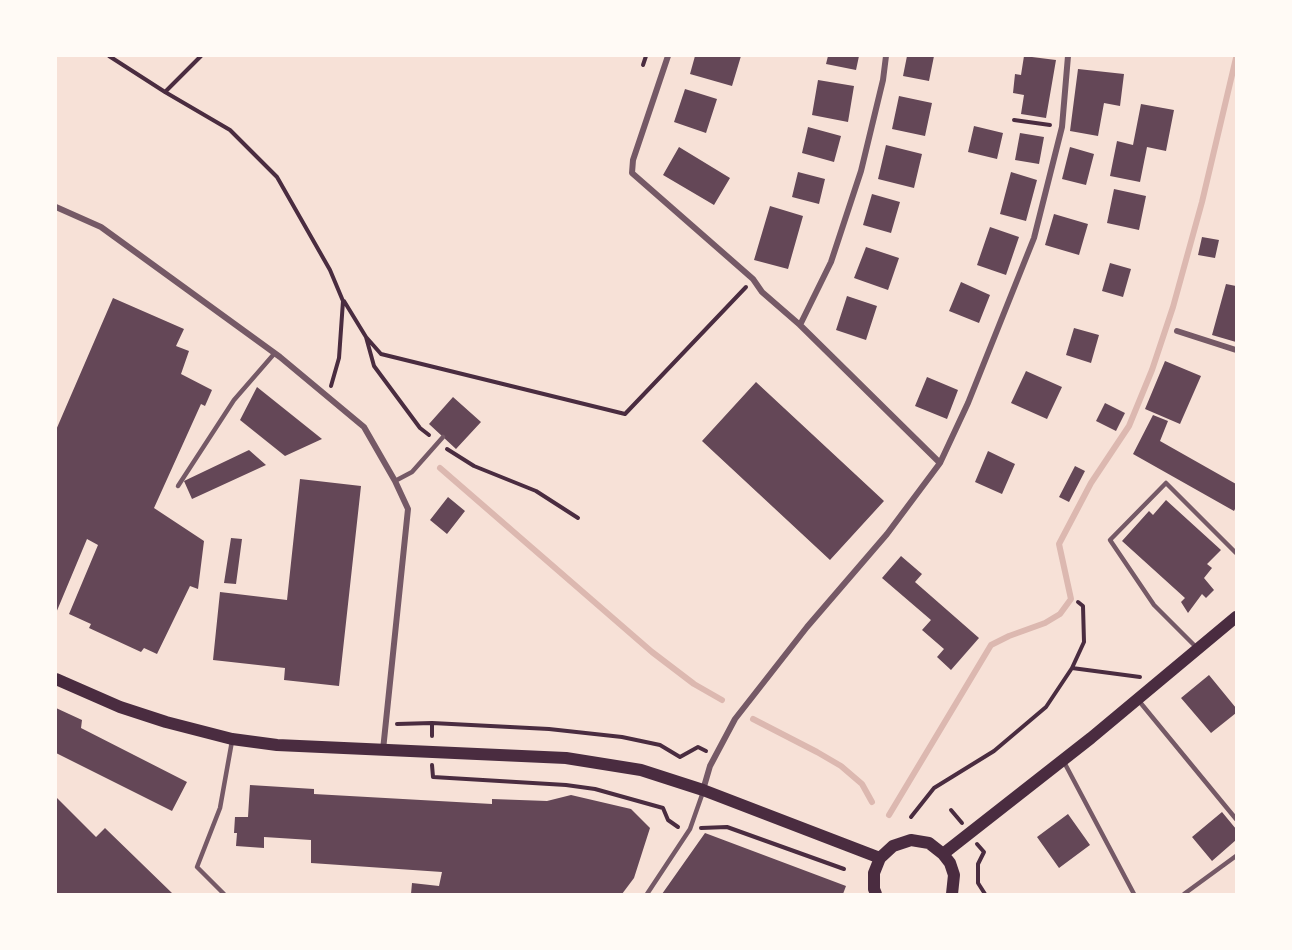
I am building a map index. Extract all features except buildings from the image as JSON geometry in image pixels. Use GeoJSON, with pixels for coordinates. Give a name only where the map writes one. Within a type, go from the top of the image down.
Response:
{"type":"FeatureCollection","features":[{"type":"Feature","properties":{"kind":"main road"},"geometry":{"type":"LineString","coordinates":[[943,854],[1199,650],[1236,617]]}},
{"type":"Feature","properties":{"kind":"main road"},"geometry":{"type":"LineString","coordinates":[[56,679],[120,707],[232,739],[277,745],[566,758],[640,770],[703,790],[880,858]]}},
{"type":"Feature","properties":{"kind":"main road"},"geometry":{"type":"LineString","coordinates":[[876,894],[874,873],[880,858],[893,846],[910,840],[928,843],[943,854],[950,863],[954,875],[952,894]]}},
{"type":"Feature","properties":{"kind":"street"},"geometry":{"type":"LineString","coordinates":[[668,56],[633,160],[632,173],[753,279],[762,291],[800,325],[940,463]]}},
{"type":"Feature","properties":{"kind":"street"},"geometry":{"type":"LineString","coordinates":[[800,325],[831,262],[861,171],[883,80],[886,56]]}},
{"type":"Feature","properties":{"kind":"street"},"geometry":{"type":"LineString","coordinates":[[703,790],[710,766],[735,719],[807,627],[887,534],[940,463],[968,403],[1034,238],[1062,127],[1068,56]]}},
{"type":"Feature","properties":{"kind":"street"},"geometry":{"type":"LineString","coordinates":[[56,207],[101,227],[328,395],[364,427],[408,509],[383,751]]}},
{"type":"Feature","properties":{"kind":"street"},"geometry":{"type":"LineString","coordinates":[[1177,330],[1236,350]]}},
{"type":"Feature","properties":{"kind":"lane"},"geometry":{"type":"LineString","coordinates":[[178,486],[234,400],[274,354]]}},
{"type":"Feature","properties":{"kind":"lane"},"geometry":{"type":"LineString","coordinates":[[395,481],[412,472],[443,437]]}},
{"type":"Feature","properties":{"kind":"lane"},"geometry":{"type":"LineString","coordinates":[[1199,650],[1154,605],[1110,540],[1166,483],[1236,553]]}},
{"type":"Feature","properties":{"kind":"lane"},"geometry":{"type":"LineString","coordinates":[[1137,699],[1236,819]]}},
{"type":"Feature","properties":{"kind":"lane"},"geometry":{"type":"LineString","coordinates":[[225,894],[197,867],[220,808],[232,739]]}},
{"type":"Feature","properties":{"kind":"lane"},"geometry":{"type":"LineString","coordinates":[[1063,760],[1134,894]]}},
{"type":"Feature","properties":{"kind":"lane"},"geometry":{"type":"LineString","coordinates":[[647,894],[690,829],[703,790]]}},
{"type":"Feature","properties":{"kind":"lane"},"geometry":{"type":"LineString","coordinates":[[1184,894],[1236,856]]}},
{"type":"Feature","properties":{"kind":"path"},"geometry":{"type":"LineString","coordinates":[[110,56],[230,130],[277,177],[330,270],[344,301],[339,358],[328,395]]}},
{"type":"Feature","properties":{"kind":"path"},"geometry":{"type":"LineString","coordinates":[[165,92],[201,56]]}},
{"type":"Feature","properties":{"kind":"path"},"geometry":{"type":"LineString","coordinates":[[643,65],[646,56]]}},
{"type":"Feature","properties":{"kind":"path"},"geometry":{"type":"LineString","coordinates":[[1014,120],[1062,127]]}},
{"type":"Feature","properties":{"kind":"path"},"geometry":{"type":"LineString","coordinates":[[366,337],[381,354],[626,414],[753,279]]}},
{"type":"Feature","properties":{"kind":"path"},"geometry":{"type":"LineString","coordinates":[[911,817],[934,788],[994,751],[1046,707],[1072,668],[1084,642],[1083,606],[1078,602]]}},
{"type":"Feature","properties":{"kind":"path"},"geometry":{"type":"LineString","coordinates":[[1072,668],[1161,679]]}},
{"type":"Feature","properties":{"kind":"path"},"geometry":{"type":"LineString","coordinates":[[386,724],[432,723]]}},
{"type":"Feature","properties":{"kind":"path"},"geometry":{"type":"LineString","coordinates":[[978,883],[985,894]]}},
{"type":"Feature","properties":{"kind":"waterway"},"geometry":{"type":"LineString","coordinates":[[889,815],[991,645],[1045,623],[1060,614],[1071,599],[1059,544],[1091,483],[1129,426],[1152,370],[1173,307],[1202,202],[1236,58]]}},
{"type":"Feature","properties":{"kind":"waterway"},"geometry":{"type":"LineString","coordinates":[[440,468],[652,652],[694,684],[722,700]]}},
{"type":"Feature","properties":{"kind":"waterway"},"geometry":{"type":"LineString","coordinates":[[753,719],[841,766],[862,784],[872,802]]}}]}
